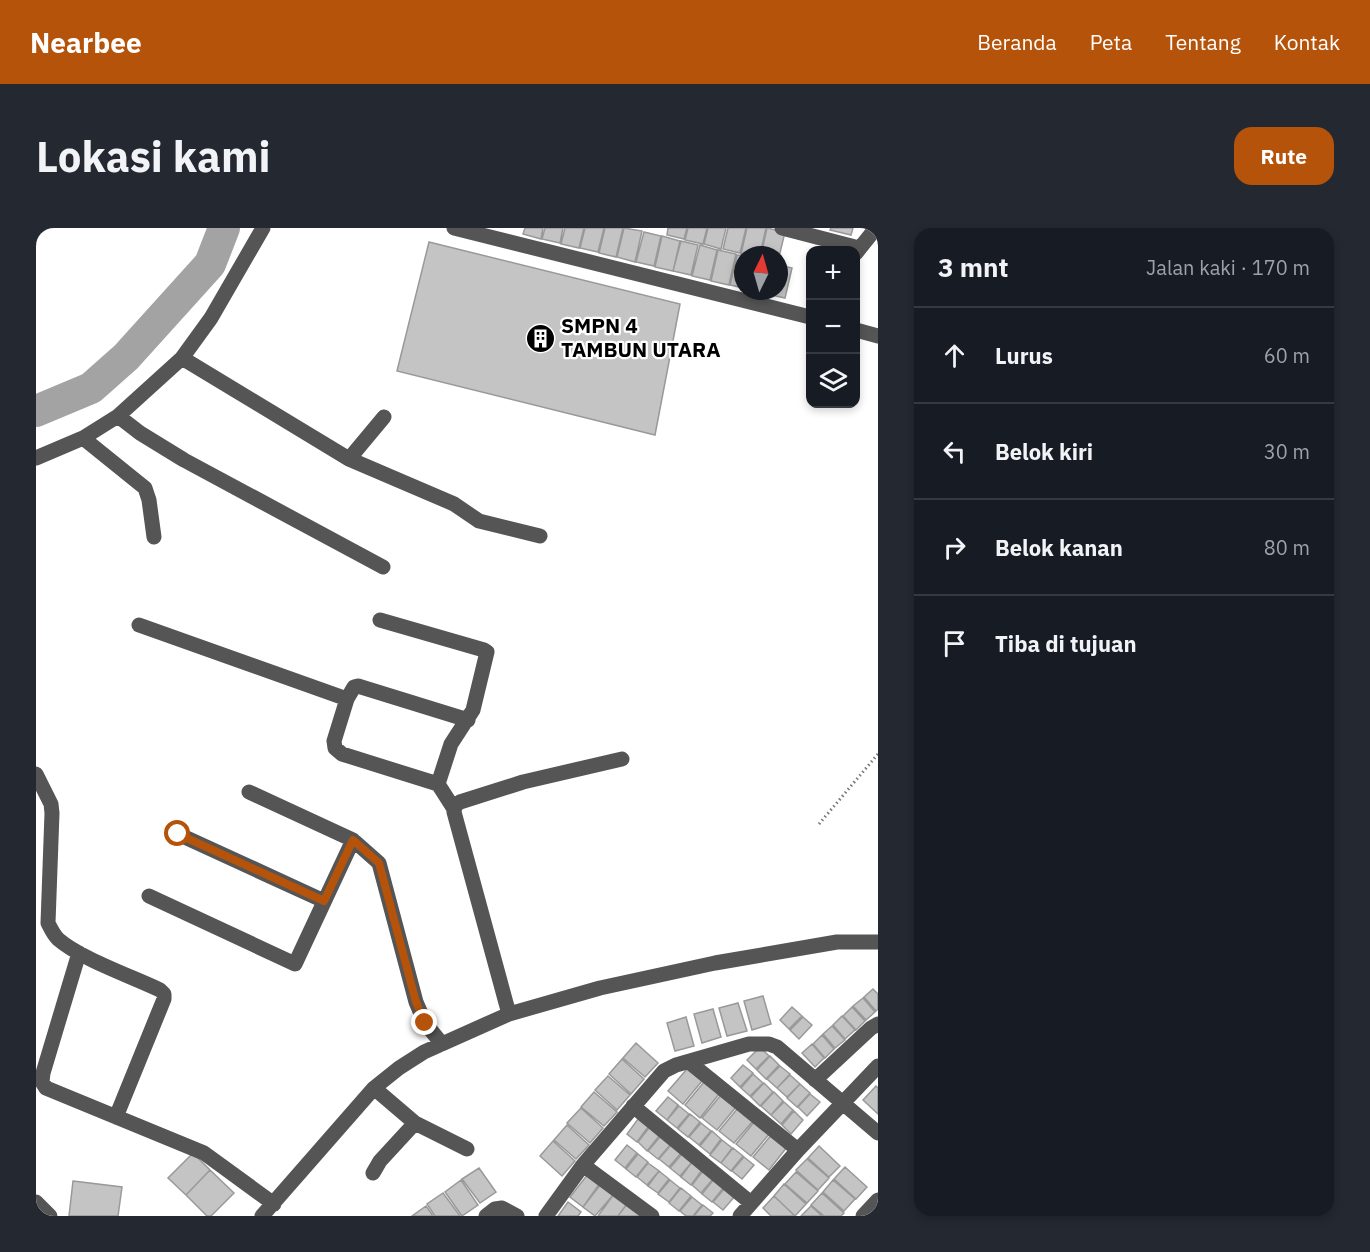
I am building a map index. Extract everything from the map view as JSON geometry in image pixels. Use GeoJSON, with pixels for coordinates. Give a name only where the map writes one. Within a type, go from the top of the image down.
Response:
{"type":"FeatureCollection","features":[{"type":"Feature","properties":{"kind":"street"},"geometry":{"type":"LineString","coordinates":[[36,458],[83,438],[118,416],[182,358],[211,318],[263,228]]}},
{"type":"Feature","properties":{"kind":"street"},"geometry":{"type":"LineString","coordinates":[[454,228],[806,315]]}},
{"type":"Feature","properties":{"kind":"street"},"geometry":{"type":"LineString","coordinates":[[782,228],[843,246]]}},
{"type":"Feature","properties":{"kind":"street"},"geometry":{"type":"LineString","coordinates":[[860,247],[876,228]]}},
{"type":"Feature","properties":{"kind":"street"},"geometry":{"type":"LineString","coordinates":[[860,331],[878,336]]}},
{"type":"Feature","properties":{"kind":"street"},"geometry":{"type":"LineString","coordinates":[[182,358],[349,459],[454,504],[479,521],[540,536]]}},
{"type":"Feature","properties":{"kind":"street"},"geometry":{"type":"LineString","coordinates":[[118,416],[140,433],[184,460],[383,567]]}},
{"type":"Feature","properties":{"kind":"street"},"geometry":{"type":"LineString","coordinates":[[349,459],[384,417]]}},
{"type":"Feature","properties":{"kind":"street"},"geometry":{"type":"LineString","coordinates":[[83,438],[144,488],[149,500],[154,537]]}},
{"type":"Feature","properties":{"kind":"street"},"geometry":{"type":"LineString","coordinates":[[380,620],[486,650],[480,684],[468,720],[451,744],[438,784]]}},
{"type":"Feature","properties":{"kind":"street"},"geometry":{"type":"LineString","coordinates":[[139,625],[347,699]]}},
{"type":"Feature","properties":{"kind":"street"},"geometry":{"type":"LineString","coordinates":[[468,720],[358,686],[354,687],[347,699],[334,741],[338,751],[342,754],[438,784],[454,809],[509,1014]]}},
{"type":"Feature","properties":{"kind":"street"},"geometry":{"type":"LineString","coordinates":[[454,809],[460,802],[523,782],[622,759]]}},
{"type":"Feature","properties":{"kind":"street"},"geometry":{"type":"LineString","coordinates":[[36,774],[51,804],[53,825],[48,923],[52,932],[58,940],[79,953],[160,990],[164,994],[164,999],[116,1117]]}},
{"type":"Feature","properties":{"kind":"street"},"geometry":{"type":"LineString","coordinates":[[249,792],[353,840],[379,863],[416,1002],[425,1023],[442,1044]]}},
{"type":"Feature","properties":{"kind":"street"},"geometry":{"type":"LineString","coordinates":[[178,834],[324,901]]}},
{"type":"Feature","properties":{"kind":"street"},"geometry":{"type":"LineString","coordinates":[[149,896],[295,963],[353,840]]}},
{"type":"Feature","properties":{"kind":"street"},"geometry":{"type":"LineString","coordinates":[[36,845],[52,852]]}},
{"type":"Feature","properties":{"kind":"street"},"geometry":{"type":"LineString","coordinates":[[262,1216],[374,1088],[399,1068],[442,1044],[509,1014],[600,988],[714,963],[837,942],[878,942]]}},
{"type":"Feature","properties":{"kind":"street"},"geometry":{"type":"LineString","coordinates":[[79,953],[43,1074],[42,1082],[46,1088],[204,1153],[274,1204]]}},
{"type":"Feature","properties":{"kind":"street"},"geometry":{"type":"LineString","coordinates":[[815,1080],[878,1024]]}},
{"type":"Feature","properties":{"kind":"street"},"geometry":{"type":"LineString","coordinates":[[546,1216],[583,1165],[664,1071],[676,1065],[749,1044],[769,1044],[777,1047],[878,1133]]}},
{"type":"Feature","properties":{"kind":"street"},"geometry":{"type":"LineString","coordinates":[[689,1062],[798,1150]]}},
{"type":"Feature","properties":{"kind":"street"},"geometry":{"type":"LineString","coordinates":[[740,1216],[798,1150],[878,1066]]}},
{"type":"Feature","properties":{"kind":"street"},"geometry":{"type":"LineString","coordinates":[[374,1088],[415,1123],[467,1149]]}},
{"type":"Feature","properties":{"kind":"street"},"geometry":{"type":"LineString","coordinates":[[633,1106],[751,1203]]}},
{"type":"Feature","properties":{"kind":"street"},"geometry":{"type":"LineString","coordinates":[[373,1173],[380,1161],[415,1123]]}},
{"type":"Feature","properties":{"kind":"street"},"geometry":{"type":"LineString","coordinates":[[583,1165],[652,1216]]}},
{"type":"Feature","properties":{"kind":"street"},"geometry":{"type":"LineString","coordinates":[[863,1216],[878,1200]]}},
{"type":"Feature","properties":{"kind":"street"},"geometry":{"type":"LineString","coordinates":[[36,1202],[50,1216]]}},
{"type":"Feature","properties":{"kind":"street"},"geometry":{"type":"LineString","coordinates":[[486,1216],[495,1209],[502,1208],[517,1216]]}},
{"type":"Feature","properties":{"kind":"path"},"geometry":{"type":"LineString","coordinates":[[819,824],[878,754]]}},
{"type":"Feature","properties":{"kind":"building"},"geometry":{"type":"Polygon","coordinates":[[[525,228],[543,228],[541,239],[523,234],[525,228]]]}},
{"type":"Feature","properties":{"kind":"building"},"geometry":{"type":"Polygon","coordinates":[[[545,228],[563,228],[560,243],[542,239],[545,228]]]}},
{"type":"Feature","properties":{"kind":"building"},"geometry":{"type":"Polygon","coordinates":[[[565,228],[584,228],[579,248],[561,244],[565,228]]]}},
{"type":"Feature","properties":{"kind":"building"},"geometry":{"type":"Polygon","coordinates":[[[585,228],[604,228],[598,252],[580,248],[585,228]]]}},
{"type":"Feature","properties":{"kind":"building"},"geometry":{"type":"Polygon","coordinates":[[[605,228],[623,228],[616,257],[599,253],[605,228]]]}},
{"type":"Feature","properties":{"kind":"building"},"geometry":{"type":"Polygon","coordinates":[[[624,228],[642,231],[635,262],[617,257],[624,228]]]}},
{"type":"Feature","properties":{"kind":"building"},"geometry":{"type":"Polygon","coordinates":[[[668,228],[687,228],[684,239],[667,235],[668,228]]]}},
{"type":"Feature","properties":{"kind":"building"},"geometry":{"type":"Polygon","coordinates":[[[688,228],[707,228],[703,244],[685,240],[688,228]]]}},
{"type":"Feature","properties":{"kind":"building"},"geometry":{"type":"Polygon","coordinates":[[[708,228],[726,228],[721,249],[704,244],[708,228]]]}},
{"type":"Feature","properties":{"kind":"building"},"geometry":{"type":"Polygon","coordinates":[[[728,228],[746,228],[742,246],[734,246],[734,252],[723,249],[728,228]]]}},
{"type":"Feature","properties":{"kind":"building"},"geometry":{"type":"Polygon","coordinates":[[[747,228],[766,228],[762,246],[743,246],[747,228]]]}},
{"type":"Feature","properties":{"kind":"building"},"geometry":{"type":"Polygon","coordinates":[[[767,228],[785,232],[782,246],[763,246],[767,228]]]}},
{"type":"Feature","properties":{"kind":"building"},"geometry":{"type":"Polygon","coordinates":[[[831,228],[853,228],[851,235],[830,230],[831,228]]]}},
{"type":"Feature","properties":{"kind":"building"},"geometry":{"type":"Polygon","coordinates":[[[644,232],[661,236],[654,266],[636,262],[644,232]]]}},
{"type":"Feature","properties":{"kind":"building"},"geometry":{"type":"Polygon","coordinates":[[[662,236],[680,241],[673,271],[655,267],[662,236]]]}},
{"type":"Feature","properties":{"kind":"building"},"geometry":{"type":"Polygon","coordinates":[[[681,241],[698,245],[691,275],[673,271],[681,241]]]}},
{"type":"Feature","properties":{"kind":"building","name":"SMPN 4 TAMBUN UTARA"},"geometry":{"type":"Polygon","coordinates":[[[429,242],[680,304],[655,435],[397,371],[429,242]]]}},
{"type":"Feature","properties":{"kind":"building"},"geometry":{"type":"Polygon","coordinates":[[[700,245],[717,250],[710,280],[692,276],[700,245]]]}},
{"type":"Feature","properties":{"kind":"building"},"geometry":{"type":"Polygon","coordinates":[[[718,250],[734,254],[729,285],[711,281],[718,250]]]}},
{"type":"Feature","properties":{"kind":"building"},"geometry":{"type":"Polygon","coordinates":[[[788,267],[792,268],[788,285],[788,267]]]}},
{"type":"Feature","properties":{"kind":"building"},"geometry":{"type":"Polygon","coordinates":[[[734,268],[734,286],[730,285],[734,268]]]}},
{"type":"Feature","properties":{"kind":"building"},"geometry":{"type":"Polygon","coordinates":[[[873,989],[878,994],[876,1011],[864,997],[873,989]]]}},
{"type":"Feature","properties":{"kind":"building"},"geometry":{"type":"Polygon","coordinates":[[[763,996],[771,1024],[752,1030],[744,1001],[763,996]]]}},
{"type":"Feature","properties":{"kind":"building"},"geometry":{"type":"Polygon","coordinates":[[[863,998],[875,1012],[866,1020],[853,1006],[863,998]]]}},
{"type":"Feature","properties":{"kind":"building"},"geometry":{"type":"Polygon","coordinates":[[[738,1003],[747,1031],[727,1036],[719,1008],[738,1003]]]}},
{"type":"Feature","properties":{"kind":"building"},"geometry":{"type":"Polygon","coordinates":[[[792,1007],[802,1016],[789,1029],[780,1020],[792,1007]]]}},
{"type":"Feature","properties":{"kind":"building"},"geometry":{"type":"Polygon","coordinates":[[[852,1007],[865,1021],[856,1030],[843,1016],[852,1007]]]}},
{"type":"Feature","properties":{"kind":"building"},"geometry":{"type":"Polygon","coordinates":[[[713,1009],[721,1037],[702,1043],[694,1014],[713,1009]]]}},
{"type":"Feature","properties":{"kind":"building"},"geometry":{"type":"Polygon","coordinates":[[[842,1016],[855,1030],[845,1039],[833,1025],[842,1016]]]}},
{"type":"Feature","properties":{"kind":"building"},"geometry":{"type":"Polygon","coordinates":[[[686,1017],[694,1046],[675,1051],[667,1023],[686,1017]]]}},
{"type":"Feature","properties":{"kind":"building"},"geometry":{"type":"Polygon","coordinates":[[[803,1017],[812,1025],[799,1039],[790,1030],[803,1017]]]}},
{"type":"Feature","properties":{"kind":"building"},"geometry":{"type":"Polygon","coordinates":[[[832,1026],[845,1040],[835,1048],[823,1034],[832,1026]]]}},
{"type":"Feature","properties":{"kind":"building"},"geometry":{"type":"Polygon","coordinates":[[[822,1035],[834,1049],[825,1058],[813,1044],[822,1035]]]}},
{"type":"Feature","properties":{"kind":"building"},"geometry":{"type":"Polygon","coordinates":[[[636,1043],[658,1063],[645,1077],[623,1058],[636,1043]]]}},
{"type":"Feature","properties":{"kind":"building"},"geometry":{"type":"Polygon","coordinates":[[[812,1044],[824,1058],[815,1067],[802,1053],[812,1044]]]}},
{"type":"Feature","properties":{"kind":"building"},"geometry":{"type":"Polygon","coordinates":[[[760,1047],[769,1056],[756,1069],[747,1060],[760,1047]]]}},
{"type":"Feature","properties":{"kind":"building"},"geometry":{"type":"Polygon","coordinates":[[[770,1056],[779,1065],[766,1079],[757,1070],[770,1056]]]}},
{"type":"Feature","properties":{"kind":"building"},"geometry":{"type":"Polygon","coordinates":[[[622,1059],[644,1079],[631,1094],[609,1074],[622,1059]]]}},
{"type":"Feature","properties":{"kind":"building"},"geometry":{"type":"Polygon","coordinates":[[[743,1065],[753,1073],[740,1087],[731,1078],[743,1065]]]}},
{"type":"Feature","properties":{"kind":"building"},"geometry":{"type":"Polygon","coordinates":[[[780,1066],[790,1074],[777,1088],[767,1079],[780,1066]]]}},
{"type":"Feature","properties":{"kind":"building"},"geometry":{"type":"Polygon","coordinates":[[[687,1069],[702,1081],[683,1104],[668,1091],[687,1069]]]}},
{"type":"Feature","properties":{"kind":"building"},"geometry":{"type":"Polygon","coordinates":[[[753,1074],[763,1083],[750,1096],[741,1088],[753,1074]]]}},
{"type":"Feature","properties":{"kind":"building"},"geometry":{"type":"Polygon","coordinates":[[[790,1075],[800,1084],[787,1097],[777,1088],[790,1075]]]}},
{"type":"Feature","properties":{"kind":"building"},"geometry":{"type":"Polygon","coordinates":[[[608,1076],[630,1095],[617,1110],[595,1090],[608,1076]]]}},
{"type":"Feature","properties":{"kind":"building"},"geometry":{"type":"Polygon","coordinates":[[[704,1082],[719,1094],[700,1118],[685,1105],[704,1082]]]}},
{"type":"Feature","properties":{"kind":"building"},"geometry":{"type":"Polygon","coordinates":[[[764,1083],[773,1092],[760,1106],[751,1097],[764,1083]]]}},
{"type":"Feature","properties":{"kind":"building"},"geometry":{"type":"Polygon","coordinates":[[[800,1084],[810,1093],[797,1107],[787,1098],[800,1084]]]}},
{"type":"Feature","properties":{"kind":"building"},"geometry":{"type":"Polygon","coordinates":[[[876,1086],[878,1088],[878,1114],[863,1100],[876,1086]]]}},
{"type":"Feature","properties":{"kind":"building"},"geometry":{"type":"Polygon","coordinates":[[[594,1092],[617,1112],[604,1126],[581,1107],[594,1092]]]}},
{"type":"Feature","properties":{"kind":"building"},"geometry":{"type":"Polygon","coordinates":[[[774,1092],[783,1101],[771,1115],[761,1106],[774,1092]]]}},
{"type":"Feature","properties":{"kind":"building"},"geometry":{"type":"Polygon","coordinates":[[[810,1094],[820,1102],[807,1116],[798,1107],[810,1094]]]}},
{"type":"Feature","properties":{"kind":"building"},"geometry":{"type":"Polygon","coordinates":[[[721,1095],[736,1107],[717,1130],[702,1118],[721,1095]]]}},
{"type":"Feature","properties":{"kind":"building"},"geometry":{"type":"Polygon","coordinates":[[[668,1097],[678,1105],[667,1120],[656,1111],[668,1097]]]}},
{"type":"Feature","properties":{"kind":"building"},"geometry":{"type":"Polygon","coordinates":[[[784,1102],[793,1110],[781,1124],[771,1115],[784,1102]]]}},
{"type":"Feature","properties":{"kind":"building"},"geometry":{"type":"Polygon","coordinates":[[[679,1106],[689,1114],[677,1128],[667,1120],[679,1106]]]}},
{"type":"Feature","properties":{"kind":"building"},"geometry":{"type":"Polygon","coordinates":[[[581,1108],[603,1128],[590,1143],[567,1123],[581,1108]]]}},
{"type":"Feature","properties":{"kind":"building"},"geometry":{"type":"Polygon","coordinates":[[[738,1108],[753,1121],[734,1143],[719,1131],[738,1108]]]}},
{"type":"Feature","properties":{"kind":"building"},"geometry":{"type":"Polygon","coordinates":[[[794,1111],[803,1120],[791,1134],[782,1125],[794,1111]]]}},
{"type":"Feature","properties":{"kind":"building"},"geometry":{"type":"Polygon","coordinates":[[[690,1114],[700,1122],[688,1137],[678,1129],[690,1114]]]}},
{"type":"Feature","properties":{"kind":"building"},"geometry":{"type":"Polygon","coordinates":[[[638,1119],[648,1127],[637,1142],[627,1134],[638,1119]]]}},
{"type":"Feature","properties":{"kind":"building"},"geometry":{"type":"Polygon","coordinates":[[[755,1121],[770,1133],[751,1156],[736,1144],[755,1121]]]}},
{"type":"Feature","properties":{"kind":"building"},"geometry":{"type":"Polygon","coordinates":[[[701,1123],[711,1131],[699,1145],[689,1137],[701,1123]]]}},
{"type":"Feature","properties":{"kind":"building"},"geometry":{"type":"Polygon","coordinates":[[[567,1125],[589,1145],[576,1159],[554,1140],[567,1125]]]}},
{"type":"Feature","properties":{"kind":"building"},"geometry":{"type":"Polygon","coordinates":[[[649,1128],[659,1136],[647,1151],[638,1142],[649,1128]]]}},
{"type":"Feature","properties":{"kind":"building"},"geometry":{"type":"Polygon","coordinates":[[[712,1131],[721,1139],[710,1154],[700,1146],[712,1131]]]}},
{"type":"Feature","properties":{"kind":"building"},"geometry":{"type":"Polygon","coordinates":[[[772,1134],[787,1147],[769,1170],[753,1157],[772,1134]]]}},
{"type":"Feature","properties":{"kind":"building"},"geometry":{"type":"Polygon","coordinates":[[[660,1137],[670,1145],[658,1159],[648,1151],[660,1137]]]}},
{"type":"Feature","properties":{"kind":"building"},"geometry":{"type":"Polygon","coordinates":[[[722,1140],[732,1148],[721,1163],[710,1155],[722,1140]]]}},
{"type":"Feature","properties":{"kind":"building"},"geometry":{"type":"Polygon","coordinates":[[[553,1141],[575,1161],[562,1176],[540,1156],[553,1141]]]}},
{"type":"Feature","properties":{"kind":"building"},"geometry":{"type":"Polygon","coordinates":[[[627,1145],[637,1153],[625,1168],[615,1160],[627,1145]]]}},
{"type":"Feature","properties":{"kind":"building"},"geometry":{"type":"Polygon","coordinates":[[[671,1145],[681,1153],[669,1167],[659,1159],[671,1145]]]}},
{"type":"Feature","properties":{"kind":"building"},"geometry":{"type":"Polygon","coordinates":[[[819,1146],[840,1166],[829,1177],[808,1158],[819,1146]]]}},
{"type":"Feature","properties":{"kind":"building"},"geometry":{"type":"Polygon","coordinates":[[[733,1148],[743,1156],[731,1171],[721,1163],[733,1148]]]}},
{"type":"Feature","properties":{"kind":"building"},"geometry":{"type":"Polygon","coordinates":[[[193,1153],[210,1170],[186,1195],[168,1178],[193,1153]]]}},
{"type":"Feature","properties":{"kind":"building"},"geometry":{"type":"Polygon","coordinates":[[[638,1154],[648,1162],[636,1177],[626,1169],[638,1154]]]}},
{"type":"Feature","properties":{"kind":"building"},"geometry":{"type":"Polygon","coordinates":[[[682,1154],[692,1162],[680,1176],[670,1168],[682,1154]]]}},
{"type":"Feature","properties":{"kind":"building"},"geometry":{"type":"Polygon","coordinates":[[[744,1157],[754,1165],[742,1179],[732,1171],[744,1157]]]}},
{"type":"Feature","properties":{"kind":"building"},"geometry":{"type":"Polygon","coordinates":[[[807,1159],[829,1178],[818,1190],[796,1170],[807,1159]]]}},
{"type":"Feature","properties":{"kind":"building"},"geometry":{"type":"Polygon","coordinates":[[[692,1162],[702,1170],[691,1185],[681,1177],[692,1162]]]}},
{"type":"Feature","properties":{"kind":"building"},"geometry":{"type":"Polygon","coordinates":[[[648,1163],[659,1171],[647,1185],[637,1177],[648,1163]]]}},
{"type":"Feature","properties":{"kind":"building"},"geometry":{"type":"Polygon","coordinates":[[[845,1167],[867,1187],[856,1199],[834,1179],[845,1167]]]}},
{"type":"Feature","properties":{"kind":"building"},"geometry":{"type":"Polygon","coordinates":[[[479,1168],[496,1192],[480,1203],[462,1179],[479,1168]]]}},
{"type":"Feature","properties":{"kind":"building"},"geometry":{"type":"Polygon","coordinates":[[[210,1170],[234,1193],[211,1216],[207,1216],[186,1195],[210,1170]]]}},
{"type":"Feature","properties":{"kind":"building"},"geometry":{"type":"Polygon","coordinates":[[[659,1171],[669,1179],[658,1193],[648,1186],[659,1171]]]}},
{"type":"Feature","properties":{"kind":"building"},"geometry":{"type":"Polygon","coordinates":[[[703,1171],[713,1179],[701,1193],[692,1185],[703,1171]]]}},
{"type":"Feature","properties":{"kind":"building"},"geometry":{"type":"Polygon","coordinates":[[[796,1172],[818,1191],[807,1203],[785,1184],[796,1172]]]}},
{"type":"Feature","properties":{"kind":"building"},"geometry":{"type":"Polygon","coordinates":[[[588,1174],[600,1183],[583,1207],[570,1197],[588,1174]]]}},
{"type":"Feature","properties":{"kind":"building"},"geometry":{"type":"Polygon","coordinates":[[[714,1179],[724,1187],[712,1202],[702,1194],[714,1179]]]}},
{"type":"Feature","properties":{"kind":"building"},"geometry":{"type":"Polygon","coordinates":[[[461,1180],[478,1205],[462,1216],[445,1192],[461,1180]]]}},
{"type":"Feature","properties":{"kind":"building"},"geometry":{"type":"Polygon","coordinates":[[[670,1180],[680,1188],[669,1202],[658,1194],[670,1180]]]}},
{"type":"Feature","properties":{"kind":"building"},"geometry":{"type":"Polygon","coordinates":[[[833,1180],[855,1199],[844,1211],[823,1192],[833,1180]]]}},
{"type":"Feature","properties":{"kind":"building"},"geometry":{"type":"Polygon","coordinates":[[[73,1181],[122,1187],[118,1216],[69,1216],[73,1181]]]}},
{"type":"Feature","properties":{"kind":"building"},"geometry":{"type":"Polygon","coordinates":[[[601,1184],[614,1194],[595,1216],[583,1207],[601,1184]]]}},
{"type":"Feature","properties":{"kind":"building"},"geometry":{"type":"Polygon","coordinates":[[[784,1184],[806,1204],[795,1216],[774,1196],[784,1184]]]}},
{"type":"Feature","properties":{"kind":"building"},"geometry":{"type":"Polygon","coordinates":[[[681,1188],[691,1196],[679,1211],[669,1203],[681,1188]]]}},
{"type":"Feature","properties":{"kind":"building"},"geometry":{"type":"Polygon","coordinates":[[[725,1188],[735,1196],[723,1210],[713,1202],[725,1188]]]}},
{"type":"Feature","properties":{"kind":"building"},"geometry":{"type":"Polygon","coordinates":[[[443,1193],[460,1216],[435,1216],[427,1204],[443,1193]]]}},
{"type":"Feature","properties":{"kind":"building"},"geometry":{"type":"Polygon","coordinates":[[[822,1193],[844,1213],[841,1216],[824,1216],[811,1205],[822,1193]]]}},
{"type":"Feature","properties":{"kind":"building"},"geometry":{"type":"Polygon","coordinates":[[[614,1194],[627,1204],[618,1216],[598,1216],[614,1194]]]}},
{"type":"Feature","properties":{"kind":"building"},"geometry":{"type":"Polygon","coordinates":[[[774,1196],[795,1216],[771,1216],[763,1208],[774,1196]]]}},
{"type":"Feature","properties":{"kind":"building"},"geometry":{"type":"Polygon","coordinates":[[[692,1197],[702,1205],[693,1216],[686,1216],[680,1211],[692,1197]]]}},
{"type":"Feature","properties":{"kind":"building"},"geometry":{"type":"Polygon","coordinates":[[[568,1202],[581,1212],[578,1216],[558,1216],[568,1202]]]}},
{"type":"Feature","properties":{"kind":"building"},"geometry":{"type":"Polygon","coordinates":[[[627,1204],[640,1214],[639,1216],[618,1216],[627,1204]]]}},
{"type":"Feature","properties":{"kind":"building"},"geometry":{"type":"Polygon","coordinates":[[[703,1205],[713,1213],[710,1216],[694,1216],[703,1205]]]}},
{"type":"Feature","properties":{"kind":"building"},"geometry":{"type":"Polygon","coordinates":[[[426,1206],[433,1216],[412,1216],[426,1206]]]}},
{"type":"Feature","properties":{"kind":"building"},"geometry":{"type":"Polygon","coordinates":[[[811,1206],[822,1216],[801,1216],[811,1206]]]}},
{"type":"Feature","properties":{"kind":"waterway"},"geometry":{"type":"LineString","coordinates":[[36,411],[91,388],[126,357],[210,264],[224,228]]}},
{"type":"Feature","properties":{"kind":"place","name":"SMPN 4 TAMBUN UTARA"},"geometry":{"type":"Point","coordinates":[540,338]}},
{"type":"Feature","properties":{"kind":"route"},"geometry":{"type":"LineString","coordinates":[[178,834],[324,901],[353,840],[379,863],[416,1002],[425,1023]]}}]}
